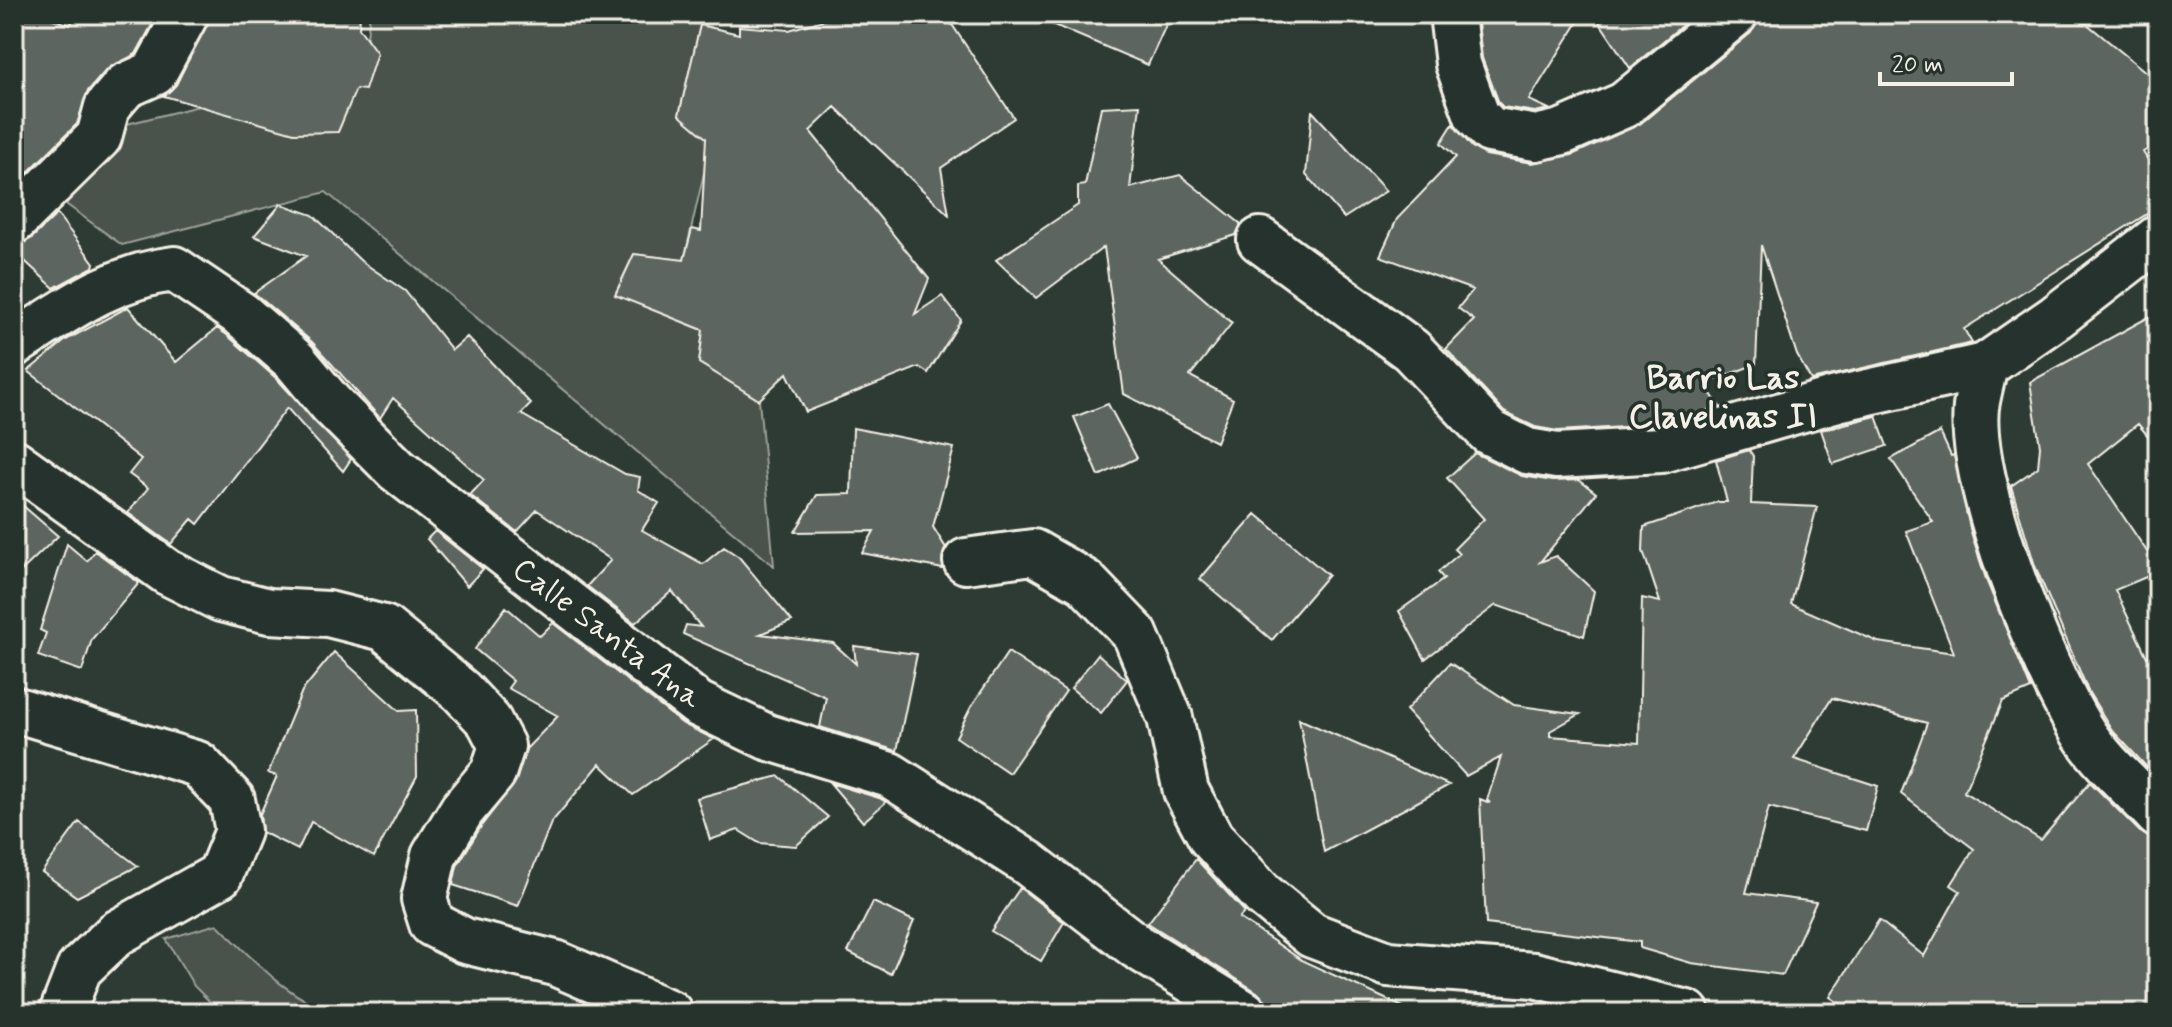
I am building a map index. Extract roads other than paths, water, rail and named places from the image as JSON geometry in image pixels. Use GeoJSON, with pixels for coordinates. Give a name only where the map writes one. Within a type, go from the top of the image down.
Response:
{"type":"FeatureCollection","features":[{"type":"Feature","properties":{"kind":"street"},"geometry":{"type":"LineString","coordinates":[[14,221],[99,137],[107,107],[125,86],[154,73],[186,14]]}},
{"type":"Feature","properties":{"kind":"street"},"geometry":{"type":"LineString","coordinates":[[1452,14],[1461,73],[1477,116],[1490,130],[1536,138],[1562,132],[1624,105],[1735,14]]}},
{"type":"Feature","properties":{"kind":"street"},"geometry":{"type":"LineString","coordinates":[[1260,240],[1411,350],[1489,432],[1527,451],[1585,457],[1661,450],[1837,399],[1985,366],[2056,317],[2158,238]]}},
{"type":"Feature","properties":{"kind":"street","name":"Calle Santa Ana"},"geometry":{"type":"LineString","coordinates":[[14,344],[100,290],[138,274],[174,269],[242,315],[295,361],[331,404],[397,470],[698,704],[767,737],[890,775],[973,825],[1136,946],[1244,1013]]}},
{"type":"Feature","properties":{"kind":"street"},"geometry":{"type":"LineString","coordinates":[[1985,366],[1976,409],[1981,473],[1992,516],[2037,642],[2084,735],[2158,815]]}},
{"type":"Feature","properties":{"kind":"street"},"geometry":{"type":"LineString","coordinates":[[14,462],[167,572],[221,599],[269,611],[328,614],[384,628],[461,691],[489,721],[502,746],[493,773],[462,810],[434,856],[424,899],[432,924],[465,941],[555,963],[670,1013]]}},
{"type":"Feature","properties":{"kind":"street"},"geometry":{"type":"LineString","coordinates":[[966,561],[1033,552],[1085,582],[1135,634],[1170,718],[1186,791],[1211,838],[1263,895],[1312,935],[1388,964],[1534,975],[1687,1013]]}},
{"type":"Feature","properties":{"kind":"street"},"geometry":{"type":"LineString","coordinates":[[14,709],[198,764],[232,800],[238,831],[220,875],[117,933],[79,969],[62,1013]]}},
{"type":"Feature","properties":{"kind":"district","name":"Barrio Las Clavelinas II"},"geometry":{"type":"Point","coordinates":[1723,396]}}]}
